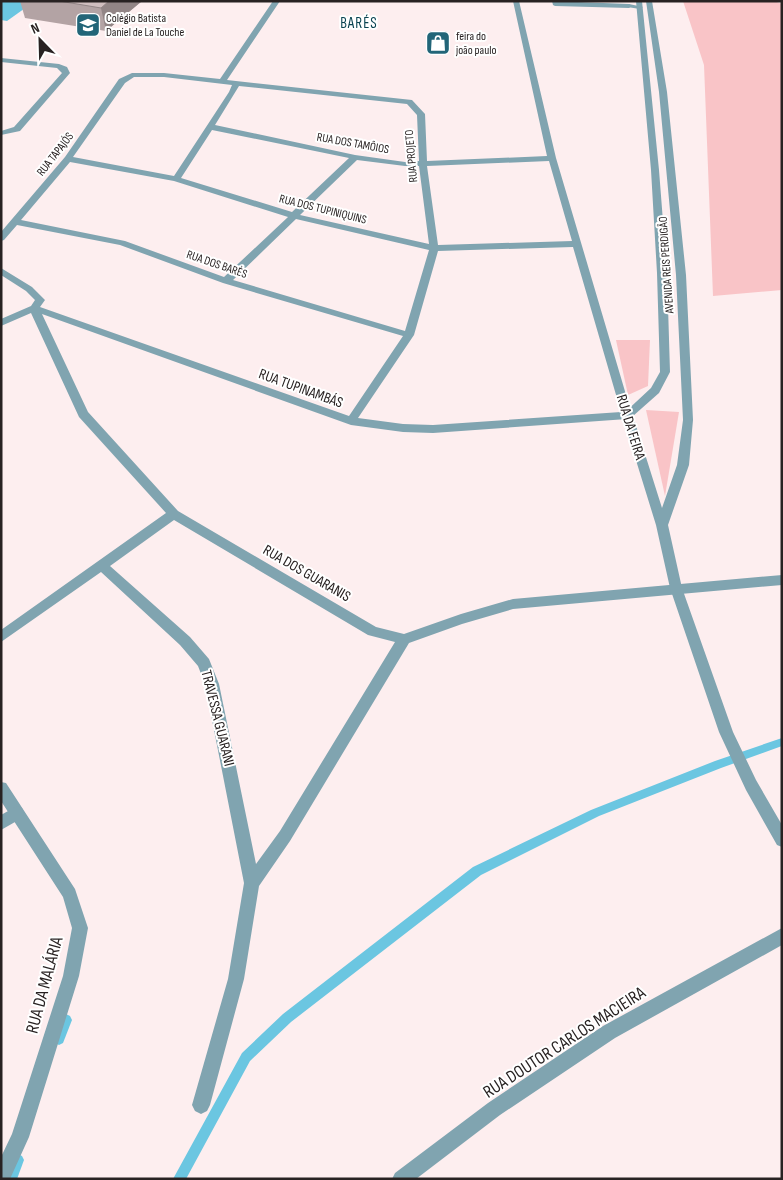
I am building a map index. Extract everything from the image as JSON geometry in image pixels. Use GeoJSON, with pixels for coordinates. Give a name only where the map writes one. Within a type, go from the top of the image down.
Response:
{"type":"FeatureCollection","features":[{"type":"Feature","properties":{"kind":"street"},"geometry":{"type":"LineString","coordinates":[[222,82],[277,1]]}},
{"type":"Feature","properties":{"kind":"street","name":"RUA DA FEIRA"},"geometry":{"type":"LineString","coordinates":[[516,1],[552,158],[627,415],[662,525],[676,588],[726,732],[751,785],[782,840]]}},
{"type":"Feature","properties":{"kind":"street"},"geometry":{"type":"LineString","coordinates":[[555,1],[555,4],[629,6],[639,4]]}},
{"type":"Feature","properties":{"kind":"street","name":"AVENIDA REIS PERDIGÃO"},"geometry":{"type":"LineString","coordinates":[[649,1],[663,92],[681,275],[688,420],[683,466],[662,525]]}},
{"type":"Feature","properties":{"kind":"street","name":"AVENIDA REIS PERDIGÃO"},"geometry":{"type":"LineString","coordinates":[[627,415],[654,392],[663,381],[665,372],[662,274],[650,102],[639,4]]}},
{"type":"Feature","properties":{"kind":"street"},"geometry":{"type":"LineString","coordinates":[[1,60],[59,66],[66,73],[17,129],[1,133]]}},
{"type":"Feature","properties":{"kind":"street","name":"RUA PROJETO"},"geometry":{"type":"LineString","coordinates":[[122,81],[132,74],[148,74],[409,102],[420,114],[423,164],[434,248],[409,335],[351,421]]}},
{"type":"Feature","properties":{"kind":"street","name":"RUA TAPAJÓS"},"geometry":{"type":"LineString","coordinates":[[1,238],[68,159],[122,81]]}},
{"type":"Feature","properties":{"kind":"street"},"geometry":{"type":"LineString","coordinates":[[176,179],[211,127],[236,84]]}},
{"type":"Feature","properties":{"kind":"street","name":"RUA DOS TAMÔIOS"},"geometry":{"type":"LineString","coordinates":[[211,127],[355,157],[405,164],[552,158]]}},
{"type":"Feature","properties":{"kind":"street"},"geometry":{"type":"LineString","coordinates":[[226,281],[355,157]]}},
{"type":"Feature","properties":{"kind":"street","name":"RUA DOS TUPINIQUINS"},"geometry":{"type":"LineString","coordinates":[[68,159],[176,179],[295,216],[434,248],[576,244]]}},
{"type":"Feature","properties":{"kind":"street","name":"RUA DOS BARÉS"},"geometry":{"type":"LineString","coordinates":[[15,222],[122,243],[226,281],[409,335]]}},
{"type":"Feature","properties":{"kind":"street"},"geometry":{"type":"LineString","coordinates":[[1,271],[35,294],[40,300],[34,308],[1,324]]}},
{"type":"Feature","properties":{"kind":"street"},"geometry":{"type":"LineString","coordinates":[[662,274],[681,275]]}},
{"type":"Feature","properties":{"kind":"street","name":"RUA TUPINAMBÁS"},"geometry":{"type":"LineString","coordinates":[[34,308],[351,421],[403,428],[433,429],[627,415]]}},
{"type":"Feature","properties":{"kind":"street","name":"RUA DOS GUARANIS"},"geometry":{"type":"LineString","coordinates":[[34,308],[83,414],[174,514],[373,630],[404,639]]}},
{"type":"Feature","properties":{"kind":"street"},"geometry":{"type":"LineString","coordinates":[[1,638],[174,514]]}},
{"type":"Feature","properties":{"kind":"street","name":"TRAVESSA GUARANI"},"geometry":{"type":"LineString","coordinates":[[102,566],[185,641],[204,663],[212,684],[252,883],[236,979],[201,1105]]}},
{"type":"Feature","properties":{"kind":"street"},"geometry":{"type":"LineString","coordinates":[[404,639],[460,619],[513,604],[782,580]]}},
{"type":"Feature","properties":{"kind":"street","name":"TRAVESSA GUARANI"},"geometry":{"type":"LineString","coordinates":[[252,883],[285,836],[404,639]]}},
{"type":"Feature","properties":{"kind":"street","name":"RUA DA MALÁRIA"},"geometry":{"type":"LineString","coordinates":[[1,788],[70,894],[80,928],[70,976],[20,1137],[1,1177]]}},
{"type":"Feature","properties":{"kind":"street"},"geometry":{"type":"LineString","coordinates":[[1,823],[17,813]]}},
{"type":"Feature","properties":{"kind":"street","name":"RUA DOUTOR CARLOS MACIEIRA"},"geometry":{"type":"LineString","coordinates":[[401,1179],[494,1109],[609,1032],[782,936]]}},
{"type":"Feature","properties":{"kind":"shaded area"},"geometry":{"type":"Polygon","coordinates":[[[683,1],[774,1],[782,4],[782,290],[713,296],[704,65],[683,1]]]}},
{"type":"Feature","properties":{"kind":"shaded area"},"geometry":{"type":"Polygon","coordinates":[[[616,340],[650,340],[648,386],[628,395],[616,340]]]}},
{"type":"Feature","properties":{"kind":"shaded area"},"geometry":{"type":"Polygon","coordinates":[[[646,410],[679,412],[665,496],[646,410]]]}},
{"type":"Feature","properties":{"kind":"water"},"geometry":{"type":"Polygon","coordinates":[[[2,1],[35,1],[7,21],[1,20],[2,1]]]}},
{"type":"Feature","properties":{"kind":"building"},"geometry":{"type":"Polygon","coordinates":[[[59,1],[109,1],[101,8],[59,1]]]}},
{"type":"Feature","properties":{"kind":"waterway"},"geometry":{"type":"LineString","coordinates":[[179,1179],[246,1057],[287,1018],[477,871],[595,813],[719,764],[782,742]]}},
{"type":"Feature","properties":{"kind":"waterway"},"geometry":{"type":"LineString","coordinates":[[59,1039],[66,1020]]}},
{"type":"Feature","properties":{"kind":"waterway"},"geometry":{"type":"LineString","coordinates":[[11,1179],[18,1160]]}},
{"type":"Feature","properties":{"kind":"place","name":"Colégio Batista Daniel de La Touche"},"geometry":{"type":"Point","coordinates":[88,25]}},
{"type":"Feature","properties":{"kind":"place","name":"feira do joão paulo"},"geometry":{"type":"Point","coordinates":[438,43]}},
{"type":"Feature","properties":{"kind":"district","name":"BARÉS"},"geometry":{"type":"Point","coordinates":[359,23]}}]}
